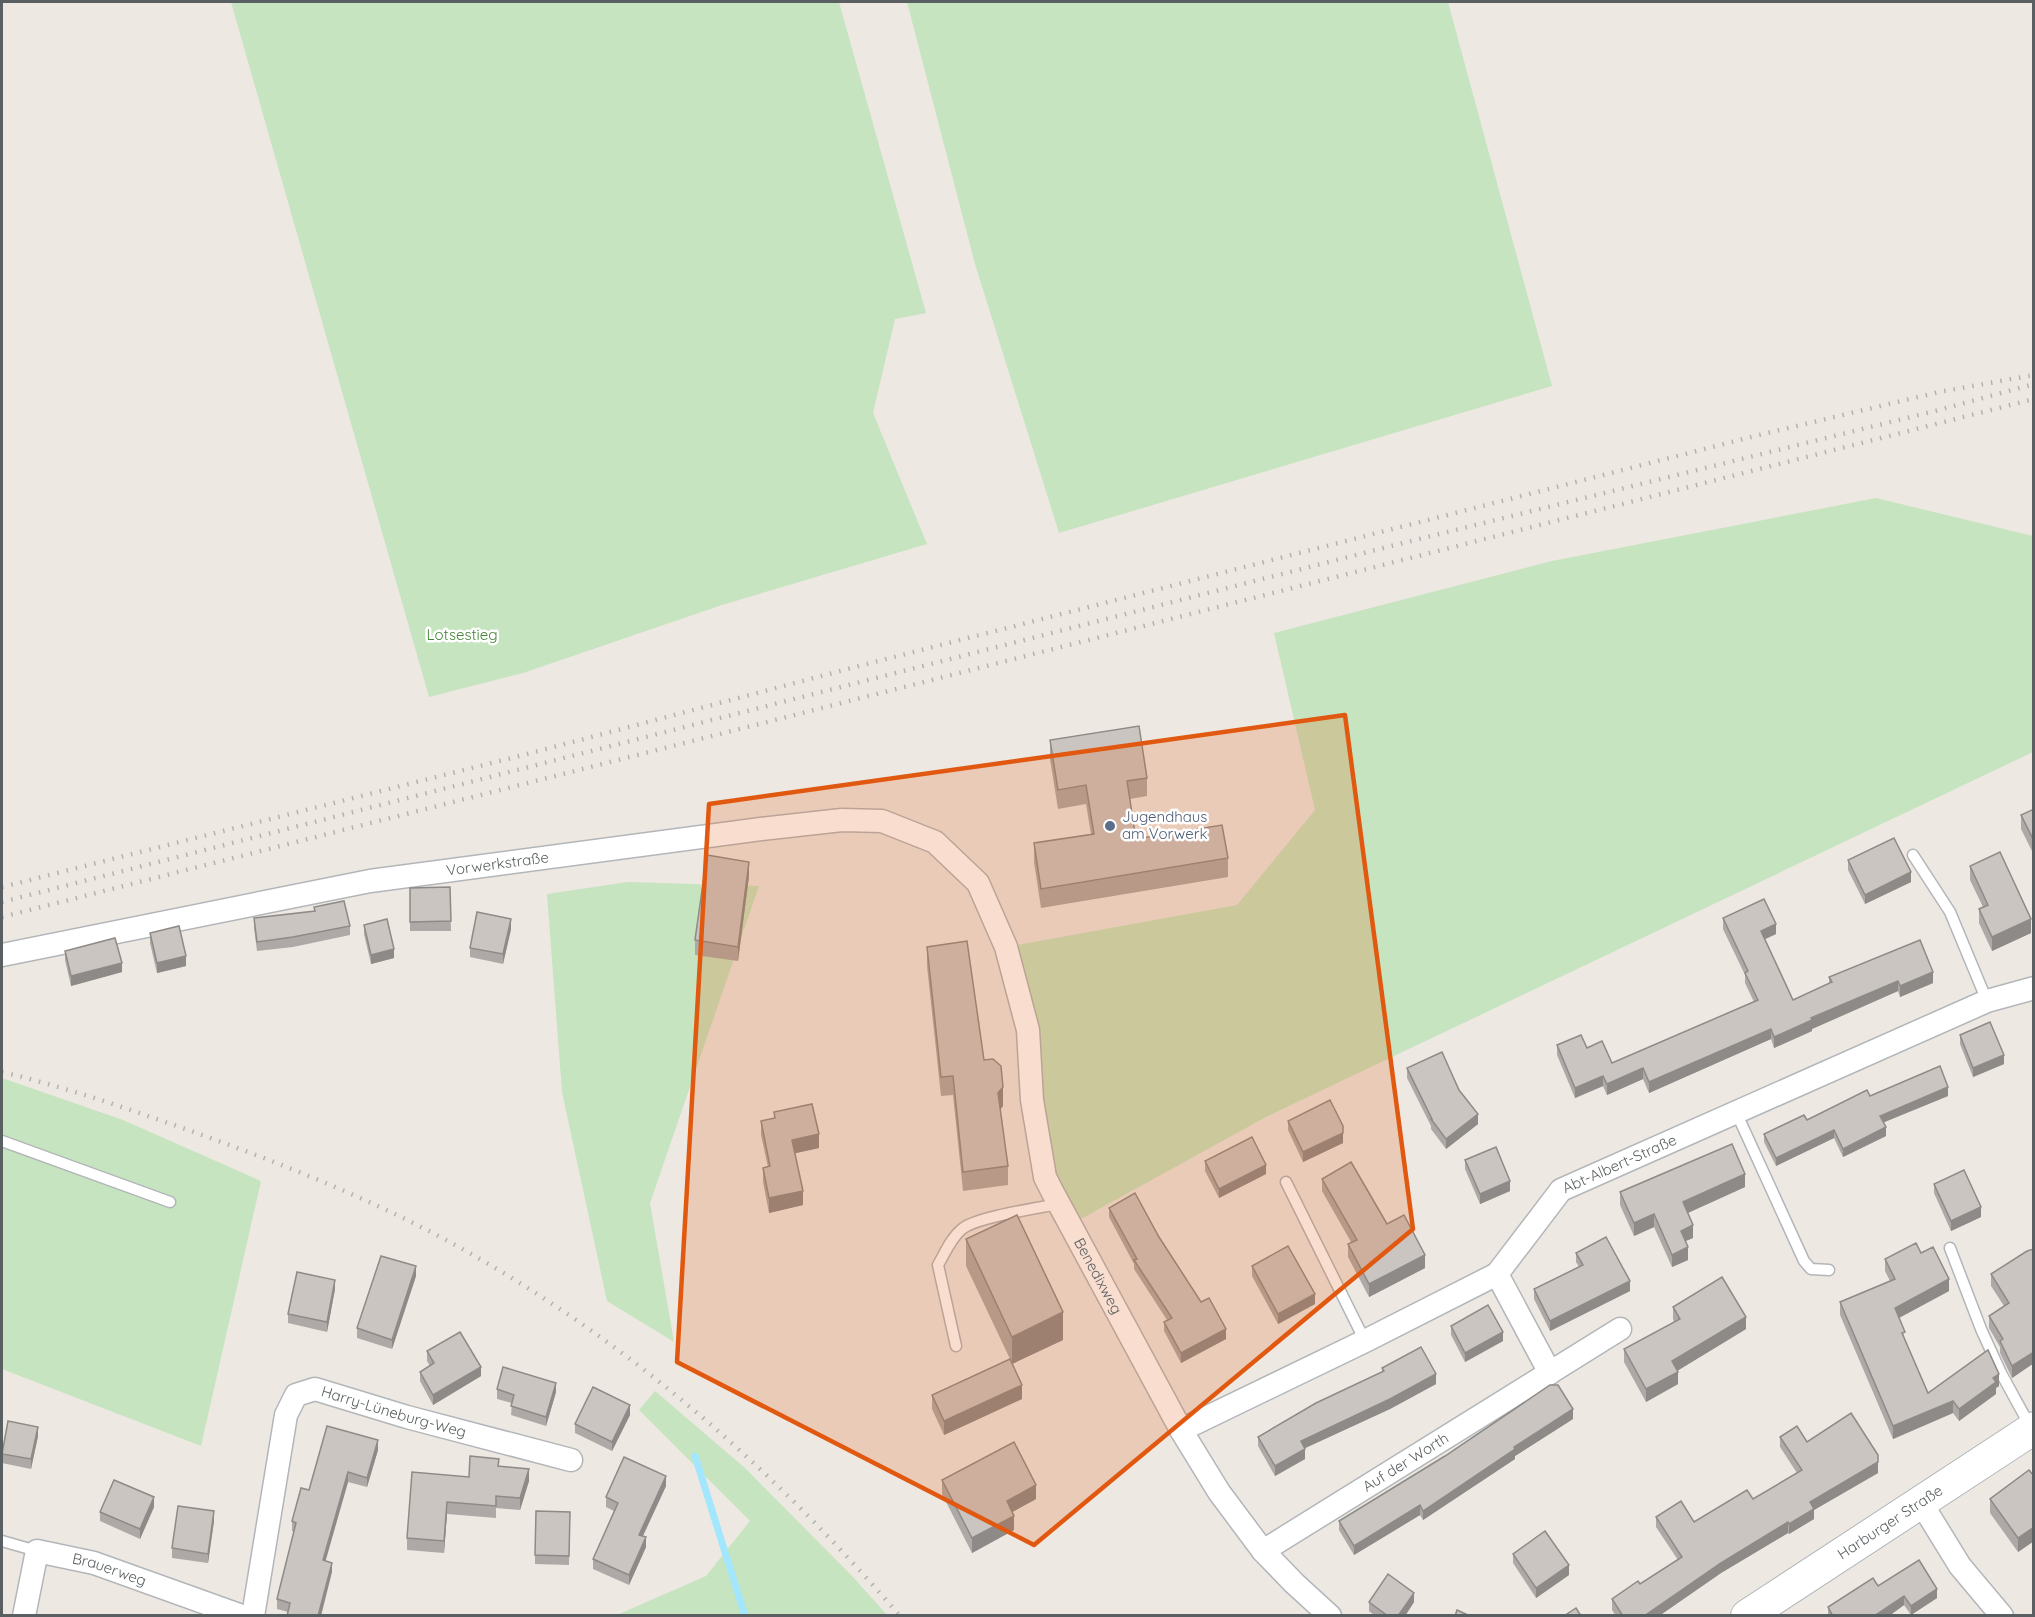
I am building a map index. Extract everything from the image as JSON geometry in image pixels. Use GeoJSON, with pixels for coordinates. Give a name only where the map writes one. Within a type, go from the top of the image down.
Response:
{"type":"FeatureCollection","features":[{"type":"Feature","properties":{"kind":"main road","name":"Harburger Straße"},"geometry":{"type":"LineString","coordinates":[[1747,1616],[2033,1428]]}},
{"type":"Feature","properties":{"kind":"street","name":"Vorwerkstraße"},"geometry":{"type":"LineString","coordinates":[[2,955],[370,881],[842,820],[882,821],[935,842],[978,883]]}},
{"type":"Feature","properties":{"kind":"street","name":"Benedixweg"},"geometry":{"type":"LineString","coordinates":[[978,883],[1006,947],[1028,1030],[1032,1100],[1045,1177],[1181,1430],[1219,1492],[1263,1551],[1330,1616]]}},
{"type":"Feature","properties":{"kind":"street","name":"Abt-Albert-Straße"},"geometry":{"type":"LineString","coordinates":[[1181,1430],[1497,1274],[1560,1190],[1987,1001],[2034,988]]}},
{"type":"Feature","properties":{"kind":"street"},"geometry":{"type":"LineString","coordinates":[[1497,1274],[1550,1373]]}},
{"type":"Feature","properties":{"kind":"street","name":"Auf der Worth"},"geometry":{"type":"LineString","coordinates":[[1263,1551],[1620,1329]]}},
{"type":"Feature","properties":{"kind":"street","name":"Harry-Lüneburg-Weg"},"geometry":{"type":"LineString","coordinates":[[253,1616],[286,1415],[296,1395],[315,1389],[407,1417],[571,1460]]}},
{"type":"Feature","properties":{"kind":"street"},"geometry":{"type":"LineString","coordinates":[[1920,1501],[1960,1566],[2002,1616]]}},
{"type":"Feature","properties":{"kind":"street"},"geometry":{"type":"LineString","coordinates":[[24,1616],[37,1551]]}},
{"type":"Feature","properties":{"kind":"street","name":"Brauerweg"},"geometry":{"type":"LineString","coordinates":[[37,1551],[94,1563],[242,1616]]}},
{"type":"Feature","properties":{"kind":"lane"},"geometry":{"type":"LineString","coordinates":[[1913,855],[1950,912],[1987,1001]]}},
{"type":"Feature","properties":{"kind":"lane"},"geometry":{"type":"LineString","coordinates":[[1736,1112],[1804,1260],[1811,1269],[1829,1270]]}},
{"type":"Feature","properties":{"kind":"lane"},"geometry":{"type":"LineString","coordinates":[[2,1141],[170,1202]]}},
{"type":"Feature","properties":{"kind":"lane"},"geometry":{"type":"LineString","coordinates":[[1286,1182],[1365,1341]]}},
{"type":"Feature","properties":{"kind":"lane"},"geometry":{"type":"LineString","coordinates":[[956,1346],[938,1265],[950,1244],[963,1228],[982,1220],[1058,1204]]}},
{"type":"Feature","properties":{"kind":"lane"},"geometry":{"type":"LineString","coordinates":[[1950,1248],[1981,1329],[2001,1373],[2033,1428]]}},
{"type":"Feature","properties":{"kind":"lane"},"geometry":{"type":"LineString","coordinates":[[2,1541],[37,1551]]}},
{"type":"Feature","properties":{"kind":"highlighted area"},"geometry":{"type":"Polygon","coordinates":[[[1345,715],[1413,1229],[1034,1545],[677,1362],[709,804],[1345,715]]]}},
{"type":"Feature","properties":{"kind":"green space","name":"Lotsestieg"},"geometry":{"type":"Polygon","coordinates":[[[231,2],[839,2],[926,313],[895,319],[873,413],[927,544],[722,605],[523,673],[429,697],[231,2]]]}},
{"type":"Feature","properties":{"kind":"green space"},"geometry":{"type":"Polygon","coordinates":[[[907,2],[1448,2],[1552,386],[1059,533],[975,264],[907,2]]]}},
{"type":"Feature","properties":{"kind":"green space"},"geometry":{"type":"Polygon","coordinates":[[[1876,498],[2033,536],[2033,752],[1266,1117],[1070,1225],[1064,1214],[1006,947],[1237,905],[1315,810],[1274,633],[1552,561],[1876,498]]]}},
{"type":"Feature","properties":{"kind":"green space"},"geometry":{"type":"Polygon","coordinates":[[[628,882],[759,886],[650,1203],[674,1342],[607,1301],[562,1092],[547,894],[628,882]]]}},
{"type":"Feature","properties":{"kind":"green space"},"geometry":{"type":"Polygon","coordinates":[[[2,1078],[123,1120],[261,1181],[201,1446],[2,1369],[2,1078]]]}},
{"type":"Feature","properties":{"kind":"green space"},"geometry":{"type":"Polygon","coordinates":[[[655,1391],[745,1468],[853,1577],[887,1615],[617,1615],[706,1576],[750,1521],[639,1410],[655,1391]]]}},
{"type":"Feature","properties":{"kind":"building","name":"Jugendhaus am Vorwerk"},"geometry":{"type":"Polygon","coordinates":[[[1139,726],[1147,778],[1127,781],[1136,839],[1222,825],[1228,858],[1041,889],[1034,843],[1094,834],[1086,785],[1058,790],[1050,740],[1139,726]]]}},
{"type":"Feature","properties":{"kind":"building"},"geometry":{"type":"Polygon","coordinates":[[[2034,809],[2034,841],[2021,815],[2034,809]]]}},
{"type":"Feature","properties":{"kind":"building"},"geometry":{"type":"Polygon","coordinates":[[[1894,838],[1911,872],[1865,895],[1848,860],[1894,838]]]}},
{"type":"Feature","properties":{"kind":"building"},"geometry":{"type":"Polygon","coordinates":[[[2000,852],[2031,919],[1992,937],[1979,909],[1988,905],[1970,866],[2000,852]]]}},
{"type":"Feature","properties":{"kind":"building"},"geometry":{"type":"Polygon","coordinates":[[[707,855],[749,862],[738,947],[695,940],[707,855]]]}},
{"type":"Feature","properties":{"kind":"building"},"geometry":{"type":"Polygon","coordinates":[[[450,887],[451,921],[410,922],[410,888],[450,887]]]}},
{"type":"Feature","properties":{"kind":"building"},"geometry":{"type":"Polygon","coordinates":[[[1764,899],[1776,924],[1761,931],[1793,1000],[1832,982],[1829,977],[1920,940],[1933,972],[1900,986],[1898,981],[1811,1018],[1812,1020],[1774,1037],[1771,1029],[1649,1082],[1643,1068],[1607,1084],[1603,1076],[1575,1088],[1557,1045],[1581,1035],[1587,1048],[1602,1041],[1612,1063],[1758,1000],[1745,973],[1748,971],[1723,918],[1764,899]]]}},
{"type":"Feature","properties":{"kind":"building"},"geometry":{"type":"Polygon","coordinates":[[[344,901],[350,926],[257,942],[254,918],[315,911],[314,907],[344,901]]]}},
{"type":"Feature","properties":{"kind":"building"},"geometry":{"type":"Polygon","coordinates":[[[477,912],[511,919],[503,954],[470,948],[477,912]]]}},
{"type":"Feature","properties":{"kind":"building"},"geometry":{"type":"Polygon","coordinates":[[[387,919],[394,949],[371,955],[364,925],[387,919]]]}},
{"type":"Feature","properties":{"kind":"building"},"geometry":{"type":"Polygon","coordinates":[[[179,926],[186,956],[157,963],[150,933],[179,926]]]}},
{"type":"Feature","properties":{"kind":"building"},"geometry":{"type":"Polygon","coordinates":[[[115,938],[122,963],[71,976],[65,951],[115,938]]]}},
{"type":"Feature","properties":{"kind":"building"},"geometry":{"type":"Polygon","coordinates":[[[967,941],[984,1060],[993,1059],[1001,1066],[1003,1087],[998,1093],[1008,1166],[963,1172],[953,1076],[941,1077],[927,947],[967,941]]]}},
{"type":"Feature","properties":{"kind":"building"},"geometry":{"type":"Polygon","coordinates":[[[1990,1022],[2004,1055],[1973,1068],[1960,1035],[1990,1022]]]}},
{"type":"Feature","properties":{"kind":"building"},"geometry":{"type":"Polygon","coordinates":[[[1442,1052],[1459,1090],[1478,1114],[1446,1139],[1431,1119],[1407,1068],[1442,1052]]]}},
{"type":"Feature","properties":{"kind":"building"},"geometry":{"type":"Polygon","coordinates":[[[1940,1066],[1948,1087],[1880,1116],[1886,1127],[1843,1149],[1834,1130],[1776,1158],[1764,1134],[1804,1115],[1807,1120],[1867,1090],[1870,1096],[1940,1066]]]}},
{"type":"Feature","properties":{"kind":"building"},"geometry":{"type":"Polygon","coordinates":[[[1330,1100],[1343,1126],[1343,1133],[1303,1152],[1288,1121],[1330,1100]]]}},
{"type":"Feature","properties":{"kind":"building"},"geometry":{"type":"Polygon","coordinates":[[[812,1104],[819,1134],[792,1140],[803,1191],[769,1198],[763,1168],[770,1166],[761,1121],[775,1118],[774,1112],[812,1104]]]}},
{"type":"Feature","properties":{"kind":"building"},"geometry":{"type":"Polygon","coordinates":[[[1252,1137],[1266,1165],[1219,1189],[1205,1161],[1252,1137]]]}},
{"type":"Feature","properties":{"kind":"building"},"geometry":{"type":"Polygon","coordinates":[[[1732,1144],[1745,1174],[1683,1202],[1693,1225],[1681,1231],[1688,1247],[1672,1255],[1654,1214],[1634,1223],[1620,1192],[1732,1144]]]}},
{"type":"Feature","properties":{"kind":"building"},"geometry":{"type":"Polygon","coordinates":[[[1496,1147],[1510,1181],[1480,1194],[1465,1160],[1496,1147]]]}},
{"type":"Feature","properties":{"kind":"building"},"geometry":{"type":"Polygon","coordinates":[[[1351,1162],[1387,1224],[1404,1215],[1425,1255],[1369,1284],[1348,1244],[1357,1240],[1322,1179],[1351,1162]]]}},
{"type":"Feature","properties":{"kind":"building"},"geometry":{"type":"Polygon","coordinates":[[[1964,1170],[1981,1207],[1951,1221],[1934,1184],[1964,1170]]]}},
{"type":"Feature","properties":{"kind":"building"},"geometry":{"type":"Polygon","coordinates":[[[1135,1193],[1159,1237],[1201,1302],[1209,1298],[1226,1329],[1181,1353],[1164,1322],[1172,1318],[1134,1260],[1137,1259],[1109,1208],[1135,1193]]]}},
{"type":"Feature","properties":{"kind":"building"},"geometry":{"type":"Polygon","coordinates":[[[1017,1215],[1063,1312],[1012,1337],[966,1239],[1017,1215]]]}},
{"type":"Feature","properties":{"kind":"building"},"geometry":{"type":"Polygon","coordinates":[[[1606,1237],[1630,1281],[1550,1321],[1534,1289],[1583,1265],[1576,1253],[1606,1237]]]}},
{"type":"Feature","properties":{"kind":"building"},"geometry":{"type":"Polygon","coordinates":[[[1916,1243],[1921,1253],[1933,1247],[1949,1279],[1895,1308],[1905,1332],[1902,1333],[1928,1393],[1988,1350],[1999,1374],[1993,1378],[1996,1382],[1959,1409],[1953,1401],[1893,1426],[1840,1302],[1895,1279],[1885,1259],[1916,1243]]]}},
{"type":"Feature","properties":{"kind":"building"},"geometry":{"type":"Polygon","coordinates":[[[1288,1246],[1315,1294],[1278,1314],[1252,1266],[1288,1246]]]}},
{"type":"Feature","properties":{"kind":"building"},"geometry":{"type":"Polygon","coordinates":[[[2034,1249],[2034,1352],[2012,1366],[2000,1341],[2003,1339],[1989,1316],[2009,1303],[1991,1274],[2034,1249]]]}},
{"type":"Feature","properties":{"kind":"building"},"geometry":{"type":"Polygon","coordinates":[[[381,1256],[416,1266],[392,1340],[357,1328],[381,1256]]]}},
{"type":"Feature","properties":{"kind":"building"},"geometry":{"type":"Polygon","coordinates":[[[297,1272],[335,1280],[327,1322],[288,1314],[297,1272]]]}},
{"type":"Feature","properties":{"kind":"building"},"geometry":{"type":"Polygon","coordinates":[[[1722,1277],[1746,1317],[1672,1361],[1678,1372],[1646,1389],[1624,1349],[1680,1319],[1673,1307],[1722,1277]]]}},
{"type":"Feature","properties":{"kind":"building"},"geometry":{"type":"Polygon","coordinates":[[[1488,1305],[1503,1332],[1465,1353],[1451,1326],[1488,1305]]]}},
{"type":"Feature","properties":{"kind":"building"},"geometry":{"type":"Polygon","coordinates":[[[460,1332],[481,1367],[433,1395],[420,1372],[434,1363],[427,1351],[460,1332]]]}},
{"type":"Feature","properties":{"kind":"building"},"geometry":{"type":"Polygon","coordinates":[[[1421,1347],[1436,1374],[1390,1399],[1301,1441],[1305,1449],[1275,1466],[1258,1437],[1316,1403],[1384,1371],[1382,1368],[1421,1347]]]}},
{"type":"Feature","properties":{"kind":"building"},"geometry":{"type":"Polygon","coordinates":[[[1010,1359],[1022,1385],[944,1421],[932,1395],[1010,1359]]]}},
{"type":"Feature","properties":{"kind":"building"},"geometry":{"type":"Polygon","coordinates":[[[503,1367],[556,1383],[546,1417],[511,1406],[514,1395],[497,1389],[503,1367]]]}},
{"type":"Feature","properties":{"kind":"building"},"geometry":{"type":"Polygon","coordinates":[[[1550,1385],[1558,1385],[1573,1409],[1423,1511],[1420,1505],[1354,1546],[1339,1521],[1445,1456],[1550,1385]]]}},
{"type":"Feature","properties":{"kind":"building"},"geometry":{"type":"Polygon","coordinates":[[[593,1387],[630,1405],[612,1442],[575,1424],[593,1387]]]}},
{"type":"Feature","properties":{"kind":"building"},"geometry":{"type":"Polygon","coordinates":[[[1851,1413],[1878,1455],[1878,1462],[1810,1502],[1814,1509],[1789,1524],[1788,1522],[1721,1563],[1644,1616],[1623,1616],[1612,1599],[1638,1581],[1640,1584],[1682,1557],[1656,1517],[1681,1501],[1694,1522],[1747,1490],[1753,1499],[1802,1470],[1780,1437],[1797,1426],[1807,1442],[1851,1413]]]}},
{"type":"Feature","properties":{"kind":"building"},"geometry":{"type":"Polygon","coordinates":[[[8,1421],[38,1427],[31,1459],[2,1454],[8,1421]]]}},
{"type":"Feature","properties":{"kind":"building"},"geometry":{"type":"Polygon","coordinates":[[[327,1426],[378,1440],[367,1478],[348,1472],[323,1560],[332,1563],[318,1616],[287,1616],[290,1603],[277,1599],[296,1523],[292,1521],[301,1488],[309,1490],[327,1426]]]}},
{"type":"Feature","properties":{"kind":"building"},"geometry":{"type":"Polygon","coordinates":[[[1014,1442],[1036,1485],[1007,1501],[1014,1516],[972,1538],[942,1480],[1014,1442]]]}},
{"type":"Feature","properties":{"kind":"building"},"geometry":{"type":"Polygon","coordinates":[[[470,1456],[499,1459],[498,1466],[529,1469],[520,1498],[496,1496],[496,1506],[447,1502],[444,1541],[407,1538],[412,1472],[469,1477],[470,1456]]]}},
{"type":"Feature","properties":{"kind":"building"},"geometry":{"type":"Polygon","coordinates":[[[624,1457],[666,1476],[639,1535],[646,1537],[629,1575],[593,1559],[618,1503],[606,1497],[624,1457]]]}},
{"type":"Feature","properties":{"kind":"building"},"geometry":{"type":"Polygon","coordinates":[[[2029,1470],[2034,1476],[2034,1527],[2018,1538],[1990,1499],[2029,1470]]]}},
{"type":"Feature","properties":{"kind":"building"},"geometry":{"type":"Polygon","coordinates":[[[114,1480],[154,1497],[140,1529],[100,1512],[114,1480]]]}},
{"type":"Feature","properties":{"kind":"building"},"geometry":{"type":"Polygon","coordinates":[[[178,1506],[214,1511],[208,1554],[172,1548],[178,1506]]]}},
{"type":"Feature","properties":{"kind":"building"},"geometry":{"type":"Polygon","coordinates":[[[536,1511],[570,1512],[569,1556],[535,1555],[536,1511]]]}},
{"type":"Feature","properties":{"kind":"building"},"geometry":{"type":"Polygon","coordinates":[[[1545,1531],[1569,1565],[1536,1588],[1513,1554],[1545,1531]]]}},
{"type":"Feature","properties":{"kind":"building"},"geometry":{"type":"Polygon","coordinates":[[[1919,1560],[1937,1589],[1911,1606],[1904,1596],[1874,1616],[1833,1616],[1828,1607],[1873,1578],[1878,1586],[1919,1560]]]}},
{"type":"Feature","properties":{"kind":"building"},"geometry":{"type":"Polygon","coordinates":[[[1388,1574],[1414,1593],[1398,1616],[1388,1616],[1369,1602],[1388,1574]]]}},
{"type":"Feature","properties":{"kind":"building"},"geometry":{"type":"Polygon","coordinates":[[[1576,1608],[1581,1616],[1564,1616],[1576,1608]]]}},
{"type":"Feature","properties":{"kind":"building"},"geometry":{"type":"Polygon","coordinates":[[[1457,1610],[1470,1616],[1455,1616],[1457,1610]]]}},
{"type":"Feature","properties":{"kind":"waterway"},"geometry":{"type":"LineString","coordinates":[[695,1456],[745,1616]]}},
{"type":"Feature","properties":{"kind":"railway"},"geometry":{"type":"LineString","coordinates":[[2,887],[531,753],[859,666],[1759,435],[1939,392],[2034,375]]}},
{"type":"Feature","properties":{"kind":"railway"},"geometry":{"type":"LineString","coordinates":[[2,902],[1399,544],[1939,410],[2034,384]]}},
{"type":"Feature","properties":{"kind":"railway"},"geometry":{"type":"LineString","coordinates":[[2,917],[2034,399]]}},
{"type":"Feature","properties":{"kind":"railway"},"geometry":{"type":"LineString","coordinates":[[2,1072],[50,1084],[120,1107],[292,1169],[393,1213],[457,1246],[520,1283],[639,1366],[695,1411],[801,1509],[900,1616]]}},
{"type":"Feature","properties":{"kind":"place","name":"Jugendhaus am Vorwerk"},"geometry":{"type":"Point","coordinates":[1110,826]}}]}
